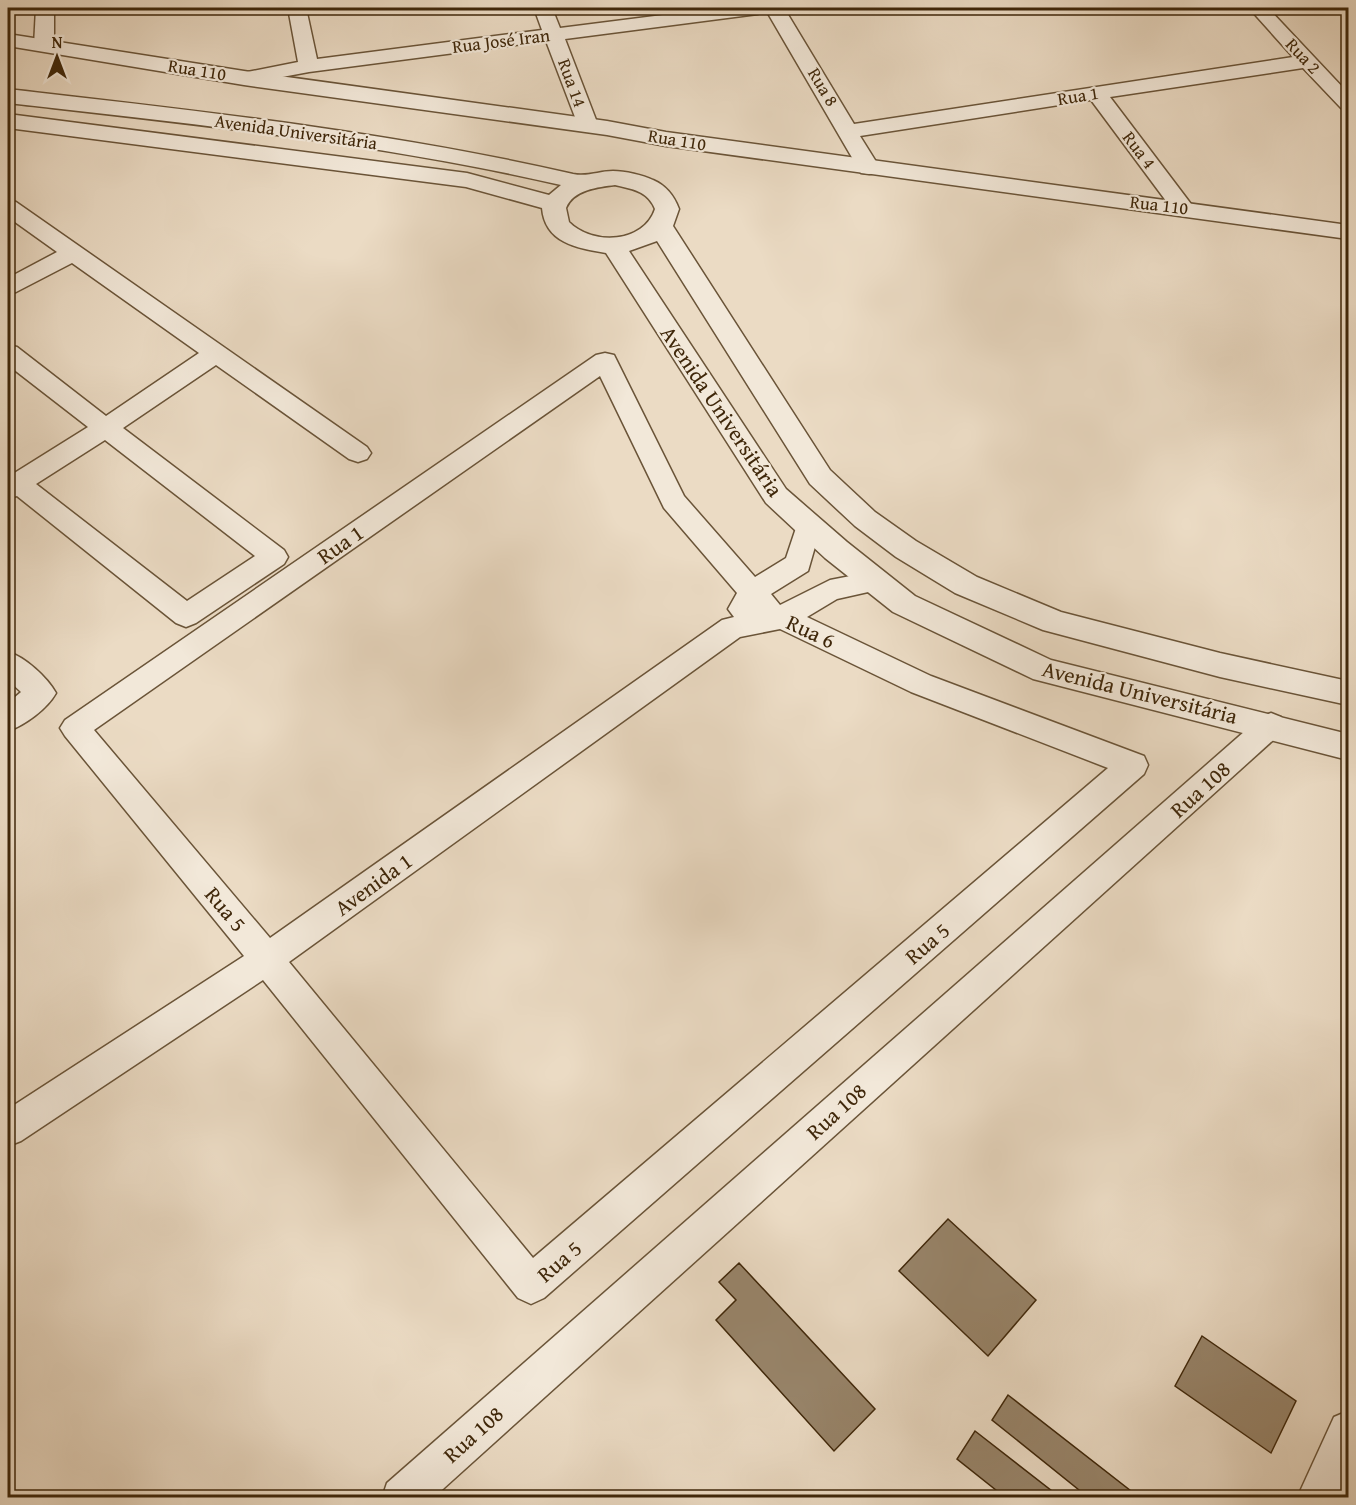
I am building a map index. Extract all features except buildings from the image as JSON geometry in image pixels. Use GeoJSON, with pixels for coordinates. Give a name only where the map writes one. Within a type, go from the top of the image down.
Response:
{"type":"FeatureCollection","features":[{"type":"Feature","properties":{"kind":"street"},"geometry":{"type":"LineString","coordinates":[[44,46],[45,8]]}},
{"type":"Feature","properties":{"kind":"street"},"geometry":{"type":"LineString","coordinates":[[297,8],[309,66]]}},
{"type":"Feature","properties":{"kind":"street","name":"Rua 14"},"geometry":{"type":"LineString","coordinates":[[543,8],[588,125]]}},
{"type":"Feature","properties":{"kind":"street","name":"Rua José Iran"},"geometry":{"type":"LineString","coordinates":[[244,78],[309,66],[758,8]]}},
{"type":"Feature","properties":{"kind":"street","name":"Rua 8"},"geometry":{"type":"LineString","coordinates":[[775,8],[869,168]]}},
{"type":"Feature","properties":{"kind":"street","name":"Rua 2"},"geometry":{"type":"LineString","coordinates":[[1258,8],[1348,104]]}},
{"type":"Feature","properties":{"kind":"street","name":"Rua 110"},"geometry":{"type":"LineString","coordinates":[[8,40],[244,78],[588,125],[647,136],[869,168],[1183,208],[1348,232]]}},
{"type":"Feature","properties":{"kind":"street","name":"Rua 1"},"geometry":{"type":"LineString","coordinates":[[849,131],[1308,61]]}},
{"type":"Feature","properties":{"kind":"street","name":"Rua 4"},"geometry":{"type":"LineString","coordinates":[[1096,93],[1183,208]]}},
{"type":"Feature","properties":{"kind":"street","name":"Avenida Universitária"},"geometry":{"type":"LineString","coordinates":[[8,96],[330,134],[538,172],[590,168],[615,178],[646,185]]}},
{"type":"Feature","properties":{"kind":"street","name":"Avenida Universitária"},"geometry":{"type":"LineString","coordinates":[[8,121],[467,180],[556,204]]}},
{"type":"Feature","properties":{"kind":"street"},"geometry":{"type":"LineString","coordinates":[[588,125],[590,168],[556,204],[554,216],[560,228],[573,238],[592,244],[614,246],[633,243],[649,236],[661,227],[667,218],[668,209],[665,200],[657,191],[646,185],[647,136]]}},
{"type":"Feature","properties":{"kind":"street"},"geometry":{"type":"LineString","coordinates":[[319,160],[330,134]]}},
{"type":"Feature","properties":{"kind":"street"},"geometry":{"type":"LineString","coordinates":[[8,207],[358,453]]}},
{"type":"Feature","properties":{"kind":"street","name":"Avenida Universitária"},"geometry":{"type":"LineString","coordinates":[[661,227],[820,477],[865,519],[906,549],[966,585],[1054,622],[1220,665],[1348,693]]}},
{"type":"Feature","properties":{"kind":"street","name":"Avenida Universitária"},"geometry":{"type":"LineString","coordinates":[[614,246],[776,496],[808,526],[904,603],[1044,670],[1271,725],[1348,747]]}},
{"type":"Feature","properties":{"kind":"street"},"geometry":{"type":"LineString","coordinates":[[8,287],[73,253]]}},
{"type":"Feature","properties":{"kind":"street"},"geometry":{"type":"LineString","coordinates":[[8,353],[106,428],[274,557],[186,616],[13,486],[106,428],[216,353]]}},
{"type":"Feature","properties":{"kind":"street","name":"Rua 1"},"geometry":{"type":"LineString","coordinates":[[75,728],[605,361]]}},
{"type":"Feature","properties":{"kind":"street","name":"Rua 6"},"geometry":{"type":"LineString","coordinates":[[605,361],[673,501],[751,593],[770,612],[921,684],[1133,765]]}},
{"type":"Feature","properties":{"kind":"street"},"geometry":{"type":"LineString","coordinates":[[751,593],[798,564],[808,526]]}},
{"type":"Feature","properties":{"kind":"street","name":"Avenida 1"},"geometry":{"type":"LineString","coordinates":[[8,1129],[267,959],[732,628],[783,618],[830,590],[876,581]]}},
{"type":"Feature","properties":{"kind":"street","name":"Avenida 1"},"geometry":{"type":"LineString","coordinates":[[732,628],[751,593]]}},
{"type":"Feature","properties":{"kind":"street"},"geometry":{"type":"LineString","coordinates":[[8,663],[41,693],[8,719]]}},
{"type":"Feature","properties":{"kind":"street","name":"Rua 108"},"geometry":{"type":"LineString","coordinates":[[402,1497],[1271,725]]}},
{"type":"Feature","properties":{"kind":"street","name":"Rua 5"},"geometry":{"type":"LineString","coordinates":[[75,728],[267,959],[531,1286],[1133,765]]}},
{"type":"Feature","properties":{"kind":"street"},"geometry":{"type":"LineString","coordinates":[[1317,1497],[1348,1431]]}}]}
